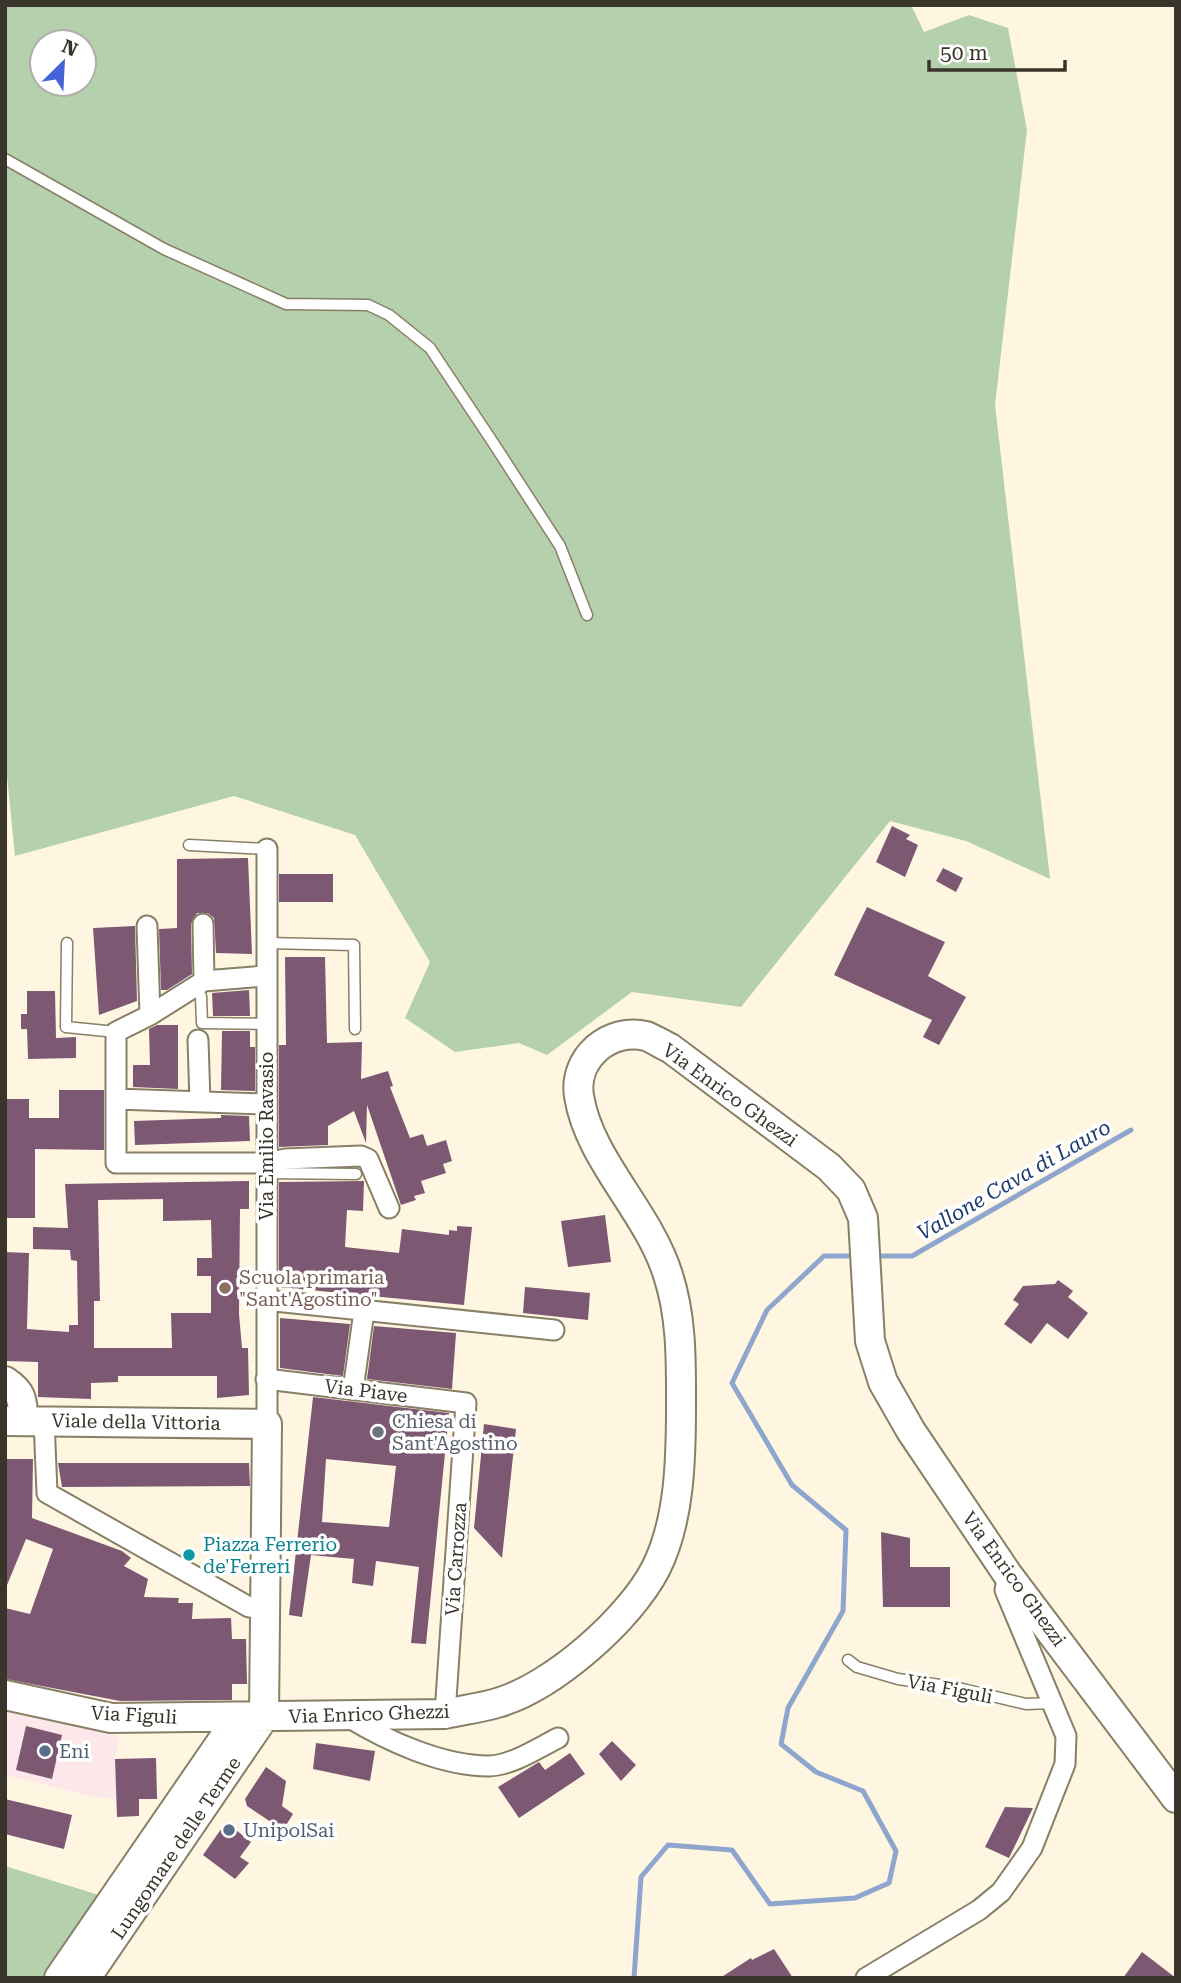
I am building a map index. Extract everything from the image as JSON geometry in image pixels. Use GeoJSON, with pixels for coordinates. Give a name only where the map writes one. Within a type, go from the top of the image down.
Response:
{"type":"FeatureCollection","features":[{"type":"Feature","properties":{"kind":"street","name":"Via Emilio Ravasio"},"geometry":{"type":"LineString","coordinates":[[267,849],[267,1424]]}},
{"type":"Feature","properties":{"kind":"street"},"geometry":{"type":"LineString","coordinates":[[202,989],[203,924]]}},
{"type":"Feature","properties":{"kind":"street"},"geometry":{"type":"LineString","coordinates":[[147,926],[150,1015]]}},
{"type":"Feature","properties":{"kind":"street"},"geometry":{"type":"LineString","coordinates":[[265,976],[202,989],[116,1032],[116,1163],[266,1168],[285,1159],[361,1156],[368,1159],[389,1208]]}},
{"type":"Feature","properties":{"kind":"street","name":"Via Enrico Ghezzi"},"geometry":{"type":"LineString","coordinates":[[251,1718],[445,1714],[499,1703],[536,1685],[592,1646],[625,1613],[656,1567],[672,1517],[681,1441],[681,1340],[669,1276],[650,1230],[590,1133],[578,1093],[583,1063],[601,1044],[625,1035],[647,1037],[670,1048],[829,1167],[851,1190],[863,1219],[870,1341],[883,1382],[911,1431],[1008,1575],[1176,1798]]}},
{"type":"Feature","properties":{"kind":"street"},"geometry":{"type":"LineString","coordinates":[[198,1040],[200,1102]]}},
{"type":"Feature","properties":{"kind":"street"},"geometry":{"type":"LineString","coordinates":[[116,1099],[266,1104]]}},
{"type":"Feature","properties":{"kind":"street"},"geometry":{"type":"LineString","coordinates":[[265,1300],[554,1330]]}},
{"type":"Feature","properties":{"kind":"street"},"geometry":{"type":"LineString","coordinates":[[353,1390],[363,1311]]}},
{"type":"Feature","properties":{"kind":"street","name":"Via Piave"},"geometry":{"type":"LineString","coordinates":[[266,1380],[466,1403]]}},
{"type":"Feature","properties":{"kind":"street"},"geometry":{"type":"LineString","coordinates":[[5,1381],[19,1390],[23,1399],[24,1420],[47,1493],[249,1607],[267,1608]]}},
{"type":"Feature","properties":{"kind":"street","name":"Via Carrozza"},"geometry":{"type":"LineString","coordinates":[[445,1714],[466,1403]]}},
{"type":"Feature","properties":{"kind":"street","name":"Viale della Vittoria"},"geometry":{"type":"LineString","coordinates":[[24,1420],[267,1424]]}},
{"type":"Feature","properties":{"kind":"street"},"geometry":{"type":"LineString","coordinates":[[251,1718],[267,1608],[267,1424]]}},
{"type":"Feature","properties":{"kind":"street"},"geometry":{"type":"LineString","coordinates":[[866,1978],[979,1910],[1001,1892],[1023,1864],[1042,1826],[1065,1764],[1066,1736],[1005,1590],[1008,1575]]}},
{"type":"Feature","properties":{"kind":"street","name":"Via Figuli"},"geometry":{"type":"LineString","coordinates":[[5,1695],[111,1718],[251,1718]]}},
{"type":"Feature","properties":{"kind":"street"},"geometry":{"type":"LineString","coordinates":[[348,1717],[384,1740],[443,1758],[490,1766],[514,1760],[558,1738]]}},
{"type":"Feature","properties":{"kind":"street","name":"Lungomare delle Terme"},"geometry":{"type":"LineString","coordinates":[[59,1978],[251,1718]]}},
{"type":"Feature","properties":{"kind":"street","name":"Lungomare delle Terme"},"geometry":{"type":"LineString","coordinates":[[86,1978],[251,1718]]}},
{"type":"Feature","properties":{"kind":"lane"},"geometry":{"type":"LineString","coordinates":[[5,159],[164,249],[286,304],[368,305],[389,315],[430,348],[492,441],[560,546],[587,615]]}},
{"type":"Feature","properties":{"kind":"lane"},"geometry":{"type":"LineString","coordinates":[[189,845],[267,849]]}},
{"type":"Feature","properties":{"kind":"lane"},"geometry":{"type":"LineString","coordinates":[[66,943],[66,1027],[116,1032]]}},
{"type":"Feature","properties":{"kind":"lane"},"geometry":{"type":"LineString","coordinates":[[267,943],[354,945],[355,1029]]}},
{"type":"Feature","properties":{"kind":"lane"},"geometry":{"type":"LineString","coordinates":[[202,989],[202,1023],[266,1024]]}},
{"type":"Feature","properties":{"kind":"lane"},"geometry":{"type":"LineString","coordinates":[[266,1168],[356,1174]]}},
{"type":"Feature","properties":{"kind":"lane","name":"Via Figuli"},"geometry":{"type":"LineString","coordinates":[[848,1660],[857,1667],[898,1679],[954,1687],[1026,1704],[1054,1703]]}},
{"type":"Feature","properties":{"kind":"shaded area"},"geometry":{"type":"Polygon","coordinates":[[[5,1712],[119,1735],[115,1759],[116,1799],[94,1797],[5,1775],[5,1712]]]}},
{"type":"Feature","properties":{"kind":"green space"},"geometry":{"type":"Polygon","coordinates":[[[5,5],[911,5],[924,32],[969,15],[1008,28],[1027,130],[995,405],[1050,879],[966,841],[890,821],[741,1007],[632,992],[547,1055],[519,1043],[455,1052],[405,1018],[430,962],[355,835],[234,796],[15,856],[5,756],[5,5]]]}},
{"type":"Feature","properties":{"kind":"green space"},"geometry":{"type":"Polygon","coordinates":[[[5,1866],[99,1895],[45,1978],[5,1978],[5,1866]]]}},
{"type":"Feature","properties":{"kind":"building"},"geometry":{"type":"Polygon","coordinates":[[[892,826],[910,835],[906,839],[918,845],[905,877],[876,862],[892,826]]]}},
{"type":"Feature","properties":{"kind":"building"},"geometry":{"type":"Polygon","coordinates":[[[248,858],[252,954],[216,953],[214,918],[208,913],[197,913],[191,924],[192,974],[167,990],[161,990],[159,929],[177,928],[177,859],[248,858]]]}},
{"type":"Feature","properties":{"kind":"building"},"geometry":{"type":"Polygon","coordinates":[[[943,868],[963,878],[956,892],[936,881],[943,868]]]}},
{"type":"Feature","properties":{"kind":"building"},"geometry":{"type":"Polygon","coordinates":[[[279,874],[333,874],[333,902],[279,902],[279,874]]]}},
{"type":"Feature","properties":{"kind":"building"},"geometry":{"type":"Polygon","coordinates":[[[867,907],[945,942],[928,976],[966,997],[939,1045],[923,1037],[932,1020],[834,975],[867,907]]]}},
{"type":"Feature","properties":{"kind":"building"},"geometry":{"type":"Polygon","coordinates":[[[135,926],[137,1001],[99,1015],[93,928],[135,926]]]}},
{"type":"Feature","properties":{"kind":"building"},"geometry":{"type":"Polygon","coordinates":[[[285,957],[325,957],[327,1043],[362,1042],[361,1079],[388,1071],[393,1086],[390,1087],[410,1138],[423,1134],[427,1146],[446,1140],[452,1161],[443,1164],[446,1173],[421,1181],[425,1193],[414,1196],[416,1200],[401,1205],[367,1105],[366,1143],[354,1111],[328,1126],[328,1145],[279,1147],[279,1045],[286,1045],[285,957]]]}},
{"type":"Feature","properties":{"kind":"building"},"geometry":{"type":"Polygon","coordinates":[[[249,990],[250,1016],[213,1016],[212,993],[249,990]]]}},
{"type":"Feature","properties":{"kind":"building"},"geometry":{"type":"Polygon","coordinates":[[[27,991],[55,991],[56,1038],[76,1037],[76,1058],[28,1059],[27,1029],[21,1029],[21,1014],[27,1014],[27,991]]]}},
{"type":"Feature","properties":{"kind":"building"},"geometry":{"type":"Polygon","coordinates":[[[157,1025],[178,1025],[178,1089],[133,1087],[133,1065],[150,1065],[149,1029],[157,1025]]]}},
{"type":"Feature","properties":{"kind":"building"},"geometry":{"type":"Polygon","coordinates":[[[222,1031],[250,1031],[250,1047],[255,1047],[255,1091],[221,1090],[222,1031]]]}},
{"type":"Feature","properties":{"kind":"building"},"geometry":{"type":"Polygon","coordinates":[[[59,1090],[104,1090],[104,1150],[35,1149],[35,1218],[5,1218],[5,1099],[29,1099],[29,1118],[59,1118],[59,1090]]]}},
{"type":"Feature","properties":{"kind":"building"},"geometry":{"type":"Polygon","coordinates":[[[221,1115],[249,1116],[250,1141],[135,1145],[134,1121],[221,1118],[221,1115]]]}},
{"type":"Feature","properties":{"kind":"building","name":"Scuola primaria \"Sant'Agostino\""},"geometry":{"type":"Polygon","coordinates":[[[249,1181],[249,1209],[240,1209],[239,1314],[242,1348],[248,1348],[249,1395],[217,1398],[217,1376],[118,1376],[118,1382],[91,1383],[91,1399],[38,1397],[38,1362],[5,1361],[5,1252],[29,1253],[27,1329],[69,1332],[69,1325],[78,1325],[77,1261],[71,1260],[70,1250],[33,1249],[33,1227],[68,1228],[65,1184],[249,1181]],[[163,1199],[98,1200],[100,1301],[94,1301],[94,1348],[172,1348],[171,1313],[211,1313],[211,1276],[197,1276],[197,1258],[212,1258],[211,1220],[163,1221],[163,1199]]]}},
{"type":"Feature","properties":{"kind":"building"},"geometry":{"type":"Polygon","coordinates":[[[364,1181],[363,1211],[347,1210],[345,1247],[399,1253],[402,1229],[449,1235],[449,1230],[457,1231],[457,1226],[472,1227],[464,1305],[279,1287],[279,1182],[364,1181]]]}},
{"type":"Feature","properties":{"kind":"building"},"geometry":{"type":"Polygon","coordinates":[[[605,1215],[611,1262],[568,1267],[561,1221],[605,1215]]]}},
{"type":"Feature","properties":{"kind":"building"},"geometry":{"type":"Polygon","coordinates":[[[1058,1280],[1073,1291],[1068,1297],[1088,1313],[1068,1339],[1047,1323],[1031,1344],[1004,1324],[1019,1304],[1013,1300],[1023,1286],[1055,1284],[1058,1280]]]}},
{"type":"Feature","properties":{"kind":"building"},"geometry":{"type":"Polygon","coordinates":[[[525,1287],[590,1293],[588,1320],[523,1313],[525,1287]]]}},
{"type":"Feature","properties":{"kind":"building"},"geometry":{"type":"Polygon","coordinates":[[[280,1318],[350,1324],[343,1376],[280,1368],[280,1318]]]}},
{"type":"Feature","properties":{"kind":"building"},"geometry":{"type":"Polygon","coordinates":[[[374,1326],[456,1333],[452,1389],[367,1379],[374,1326]]]}},
{"type":"Feature","properties":{"kind":"building"},"geometry":{"type":"Polygon","coordinates":[[[313,1397],[449,1413],[426,1644],[411,1643],[419,1567],[376,1561],[373,1586],[352,1583],[354,1559],[311,1555],[302,1617],[289,1615],[313,1397]],[[326,1459],[322,1522],[389,1527],[396,1466],[326,1459]]]}},
{"type":"Feature","properties":{"kind":"building"},"geometry":{"type":"Polygon","coordinates":[[[484,1424],[516,1429],[502,1558],[474,1528],[484,1424]]]}},
{"type":"Feature","properties":{"kind":"building"},"geometry":{"type":"Polygon","coordinates":[[[5,1459],[33,1459],[32,1518],[122,1551],[131,1558],[124,1566],[148,1579],[144,1597],[179,1598],[178,1603],[193,1603],[192,1619],[231,1618],[232,1639],[246,1639],[247,1684],[232,1684],[232,1700],[120,1701],[5,1679],[5,1608],[30,1614],[53,1549],[26,1539],[5,1590],[5,1459]]]}},
{"type":"Feature","properties":{"kind":"building"},"geometry":{"type":"Polygon","coordinates":[[[58,1463],[249,1463],[250,1486],[62,1487],[58,1463]]]}},
{"type":"Feature","properties":{"kind":"building"},"geometry":{"type":"Polygon","coordinates":[[[881,1532],[910,1538],[910,1567],[950,1567],[950,1607],[883,1607],[881,1532]]]}},
{"type":"Feature","properties":{"kind":"building"},"geometry":{"type":"Polygon","coordinates":[[[26,1726],[62,1735],[52,1779],[16,1770],[26,1726]]]}},
{"type":"Feature","properties":{"kind":"building"},"geometry":{"type":"Polygon","coordinates":[[[612,1741],[636,1765],[621,1781],[599,1754],[612,1741]]]}},
{"type":"Feature","properties":{"kind":"building"},"geometry":{"type":"Polygon","coordinates":[[[316,1743],[375,1751],[370,1781],[313,1769],[316,1743]]]}},
{"type":"Feature","properties":{"kind":"building"},"geometry":{"type":"Polygon","coordinates":[[[570,1753],[585,1774],[519,1818],[498,1787],[539,1762],[545,1770],[570,1753]]]}},
{"type":"Feature","properties":{"kind":"building"},"geometry":{"type":"Polygon","coordinates":[[[156,1758],[157,1799],[139,1799],[139,1816],[117,1817],[115,1759],[156,1758]]]}},
{"type":"Feature","properties":{"kind":"building"},"geometry":{"type":"Polygon","coordinates":[[[266,1767],[286,1781],[282,1806],[293,1814],[283,1830],[247,1806],[245,1799],[266,1767]]]}},
{"type":"Feature","properties":{"kind":"building"},"geometry":{"type":"Polygon","coordinates":[[[5,1799],[72,1815],[64,1849],[5,1834],[5,1799]]]}},
{"type":"Feature","properties":{"kind":"building"},"geometry":{"type":"Polygon","coordinates":[[[1005,1807],[1033,1808],[1009,1858],[985,1847],[1005,1807]]]}},
{"type":"Feature","properties":{"kind":"building"},"geometry":{"type":"Polygon","coordinates":[[[226,1822],[251,1842],[240,1857],[249,1863],[235,1879],[203,1855],[226,1822]]]}},
{"type":"Feature","properties":{"kind":"building"},"geometry":{"type":"Polygon","coordinates":[[[774,1949],[793,1978],[720,1978],[751,1958],[752,1960],[774,1949]]]}},
{"type":"Feature","properties":{"kind":"building"},"geometry":{"type":"Polygon","coordinates":[[[1142,1952],[1176,1978],[1123,1978],[1142,1952]]]}},
{"type":"Feature","properties":{"kind":"waterway","name":"Vallone Cava di Lauro"},"geometry":{"type":"LineString","coordinates":[[874,1256],[912,1256],[1131,1130]]}},
{"type":"Feature","properties":{"kind":"waterway","name":"Vallone Cava di Lauro"},"geometry":{"type":"LineString","coordinates":[[634,1978],[641,1877],[668,1845],[732,1850],[770,1904],[855,1898],[889,1883],[896,1851],[863,1791],[816,1772],[781,1744],[788,1708],[843,1611],[846,1530],[792,1485],[732,1383],[767,1310],[824,1256],[857,1256]]}},
{"type":"Feature","properties":{"kind":"place","name":"Scuola primaria \"Sant'Agostino\""},"geometry":{"type":"Point","coordinates":[225,1288]}},
{"type":"Feature","properties":{"kind":"place","name":"Chiesa di Sant'Agostino"},"geometry":{"type":"Point","coordinates":[378,1432]}},
{"type":"Feature","properties":{"kind":"place","name":"Piazza Ferrerio de'Ferreri"},"geometry":{"type":"Point","coordinates":[189,1555]}},
{"type":"Feature","properties":{"kind":"place","name":"Eni"},"geometry":{"type":"Point","coordinates":[45,1751]}},
{"type":"Feature","properties":{"kind":"place","name":"UnipolSai"},"geometry":{"type":"Point","coordinates":[229,1830]}}]}
